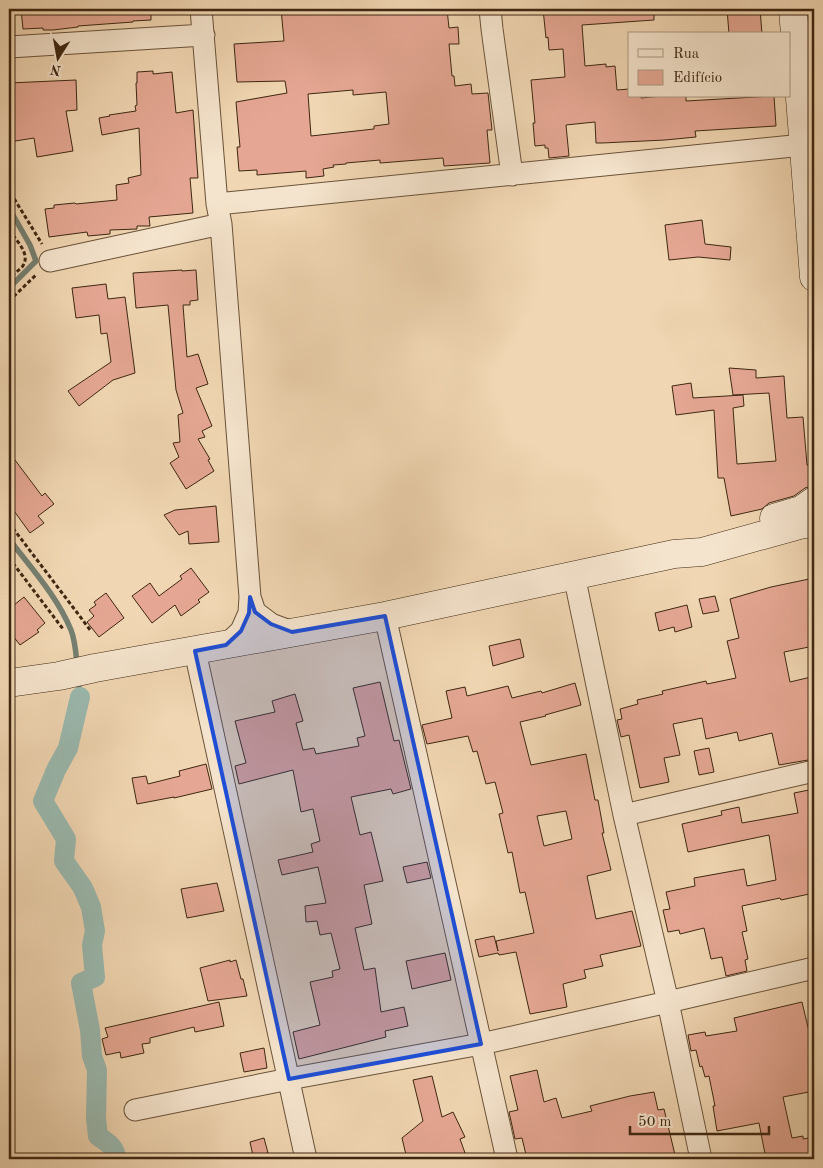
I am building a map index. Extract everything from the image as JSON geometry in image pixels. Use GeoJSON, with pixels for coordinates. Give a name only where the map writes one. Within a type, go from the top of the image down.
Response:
{"type":"FeatureCollection","features":[{"type":"Feature","properties":{"kind":"street"},"geometry":{"type":"LineString","coordinates":[[201,9],[217,204],[221,224],[250,596],[249,613],[241,631],[226,645]]}},
{"type":"Feature","properties":{"kind":"street"},"geometry":{"type":"LineString","coordinates":[[490,9],[512,175]]}},
{"type":"Feature","properties":{"kind":"street"},"geometry":{"type":"LineString","coordinates":[[793,9],[814,261]]}},
{"type":"Feature","properties":{"kind":"street"},"geometry":{"type":"LineString","coordinates":[[9,47],[204,35]]}},
{"type":"Feature","properties":{"kind":"street"},"geometry":{"type":"LineString","coordinates":[[217,204],[803,145]]}},
{"type":"Feature","properties":{"kind":"street"},"geometry":{"type":"LineString","coordinates":[[50,261],[221,224]]}},
{"type":"Feature","properties":{"kind":"street"},"geometry":{"type":"LineString","coordinates":[[674,554],[698,543],[801,510],[814,501]]}},
{"type":"Feature","properties":{"kind":"street"},"geometry":{"type":"LineString","coordinates":[[9,683],[59,676],[385,616],[674,554],[702,552],[803,524],[814,525]]}},
{"type":"Feature","properties":{"kind":"street"},"geometry":{"type":"LineString","coordinates":[[574,575],[624,815],[668,1002],[701,1159]]}},
{"type":"Feature","properties":{"kind":"street"},"geometry":{"type":"LineString","coordinates":[[250,596],[255,612],[271,624],[292,632]]}},
{"type":"Feature","properties":{"kind":"street"},"geometry":{"type":"LineString","coordinates":[[385,616],[507,1159]]}},
{"type":"Feature","properties":{"kind":"street"},"geometry":{"type":"LineString","coordinates":[[195,651],[306,1159]]}},
{"type":"Feature","properties":{"kind":"street"},"geometry":{"type":"LineString","coordinates":[[624,815],[814,771]]}},
{"type":"Feature","properties":{"kind":"street"},"geometry":{"type":"LineString","coordinates":[[135,1110],[289,1079],[481,1044],[814,968]]}},
{"type":"Feature","properties":{"kind":"path"},"geometry":{"type":"LineString","coordinates":[[9,187],[10,192],[44,246],[50,261],[9,301]]}},
{"type":"Feature","properties":{"kind":"path"},"geometry":{"type":"LineString","coordinates":[[9,230],[23,250],[26,259],[23,265],[9,278]]}},
{"type":"Feature","properties":{"kind":"path"},"geometry":{"type":"LineString","coordinates":[[9,523],[91,631]]}},
{"type":"Feature","properties":{"kind":"path"},"geometry":{"type":"LineString","coordinates":[[9,558],[63,629]]}},
{"type":"Feature","properties":{"kind":"highlighted area"},"geometry":{"type":"Polygon","coordinates":[[[250,597],[255,612],[271,624],[292,632],[385,616],[481,1044],[289,1079],[195,651],[226,645],[241,631],[249,613],[250,597]]]}},
{"type":"Feature","properties":{"kind":"building"},"geometry":{"type":"Polygon","coordinates":[[[21,9],[151,9],[151,20],[53,30],[43,30],[43,28],[23,29],[21,9]]]}},
{"type":"Feature","properties":{"kind":"building"},"geometry":{"type":"Polygon","coordinates":[[[281,9],[447,9],[449,28],[458,27],[459,44],[449,44],[452,76],[454,76],[455,86],[471,84],[472,94],[488,93],[492,130],[487,130],[490,163],[444,166],[443,158],[380,163],[380,160],[333,165],[334,167],[323,169],[324,176],[306,178],[306,171],[257,175],[257,170],[239,171],[237,147],[240,147],[236,102],[287,93],[285,81],[237,82],[234,44],[284,41],[281,9]],[[353,90],[308,94],[311,136],[374,129],[374,126],[389,124],[386,92],[353,95],[353,90]]]}},
{"type":"Feature","properties":{"kind":"building"},"geometry":{"type":"Polygon","coordinates":[[[543,9],[654,9],[654,20],[582,25],[585,66],[606,64],[606,67],[615,66],[617,90],[628,89],[628,98],[686,98],[686,101],[774,98],[776,126],[695,131],[696,137],[665,140],[596,143],[595,122],[566,125],[569,156],[549,158],[548,148],[545,148],[545,145],[535,146],[531,80],[565,77],[563,49],[549,50],[548,37],[546,38],[543,9]]]}},
{"type":"Feature","properties":{"kind":"building"},"geometry":{"type":"Polygon","coordinates":[[[727,9],[760,9],[762,32],[729,32],[727,9]]]}},
{"type":"Feature","properties":{"kind":"building"},"geometry":{"type":"Polygon","coordinates":[[[153,71],[153,74],[172,72],[176,113],[193,110],[198,178],[190,178],[193,213],[149,217],[150,226],[137,226],[137,229],[110,230],[110,234],[88,236],[87,232],[49,237],[45,209],[54,208],[54,205],[117,200],[116,185],[129,183],[128,178],[141,175],[139,128],[102,135],[99,118],[136,111],[137,72],[153,71]]]}},
{"type":"Feature","properties":{"kind":"building"},"geometry":{"type":"Polygon","coordinates":[[[76,80],[77,110],[66,111],[73,151],[37,157],[34,138],[9,142],[9,83],[76,80]]]}},
{"type":"Feature","properties":{"kind":"building"},"geometry":{"type":"Polygon","coordinates":[[[702,220],[705,244],[731,247],[730,260],[698,257],[669,260],[665,225],[702,220]]]}},
{"type":"Feature","properties":{"kind":"building"},"geometry":{"type":"Polygon","coordinates":[[[196,270],[198,300],[190,301],[190,305],[183,305],[187,357],[198,354],[208,384],[196,388],[212,426],[202,431],[205,437],[198,439],[210,459],[208,460],[214,471],[186,489],[170,463],[179,457],[173,443],[180,442],[178,415],[183,413],[176,390],[168,305],[136,308],[133,273],[196,270]]]}},
{"type":"Feature","properties":{"kind":"building"},"geometry":{"type":"Polygon","coordinates":[[[106,284],[108,299],[125,297],[135,373],[113,380],[79,406],[68,391],[111,362],[107,333],[101,334],[99,315],[76,318],[72,288],[106,284]]]}},
{"type":"Feature","properties":{"kind":"building"},"geometry":{"type":"Polygon","coordinates":[[[729,368],[756,370],[756,378],[784,376],[787,418],[803,417],[807,465],[814,464],[812,486],[805,488],[794,496],[769,503],[762,509],[731,516],[724,478],[718,478],[714,410],[676,415],[672,386],[691,383],[693,398],[743,395],[744,406],[733,408],[737,464],[776,461],[769,393],[733,395],[729,368]]]}},
{"type":"Feature","properties":{"kind":"building"},"geometry":{"type":"Polygon","coordinates":[[[9,452],[42,496],[45,493],[54,504],[38,516],[44,523],[30,533],[9,504],[9,452]]]}},
{"type":"Feature","properties":{"kind":"building"},"geometry":{"type":"Polygon","coordinates":[[[216,506],[219,542],[189,544],[188,531],[179,535],[164,515],[175,510],[216,506]]]}},
{"type":"Feature","properties":{"kind":"building"},"geometry":{"type":"Polygon","coordinates":[[[191,568],[209,592],[198,600],[200,602],[181,616],[175,605],[152,623],[132,596],[150,583],[159,596],[182,579],[180,576],[191,568]]]}},
{"type":"Feature","properties":{"kind":"building"},"geometry":{"type":"Polygon","coordinates":[[[814,578],[814,646],[784,652],[790,682],[811,677],[814,693],[814,719],[810,720],[814,738],[814,759],[779,765],[772,733],[739,741],[737,732],[706,739],[702,718],[673,724],[680,755],[664,758],[669,782],[640,788],[629,735],[621,737],[617,720],[622,719],[620,709],[638,704],[637,700],[663,694],[662,691],[706,681],[707,684],[736,678],[727,641],[739,638],[730,599],[771,587],[814,578]]]}},
{"type":"Feature","properties":{"kind":"building"},"geometry":{"type":"Polygon","coordinates":[[[106,593],[124,618],[99,637],[87,622],[94,616],[89,610],[96,605],[94,602],[106,593]]]}},
{"type":"Feature","properties":{"kind":"building"},"geometry":{"type":"Polygon","coordinates":[[[715,596],[719,611],[703,614],[699,599],[715,596]]]}},
{"type":"Feature","properties":{"kind":"building"},"geometry":{"type":"Polygon","coordinates":[[[24,597],[45,623],[37,630],[39,632],[20,645],[9,631],[9,609],[24,597]]]}},
{"type":"Feature","properties":{"kind":"building"},"geometry":{"type":"Polygon","coordinates":[[[687,605],[692,627],[675,632],[674,627],[659,631],[655,613],[687,605]]]}},
{"type":"Feature","properties":{"kind":"building"},"geometry":{"type":"Polygon","coordinates":[[[520,639],[524,657],[493,666],[489,646],[520,639]]]}},
{"type":"Feature","properties":{"kind":"building"},"geometry":{"type":"Polygon","coordinates":[[[380,682],[394,741],[399,740],[411,789],[393,794],[391,789],[351,797],[360,835],[371,832],[383,881],[364,885],[372,924],[355,928],[364,970],[375,968],[381,1012],[404,1007],[408,1026],[385,1031],[386,1037],[299,1059],[293,1032],[320,1025],[310,982],[333,977],[332,971],[340,969],[331,933],[320,935],[317,921],[306,922],[305,906],[326,903],[318,867],[282,875],[278,860],[313,852],[311,844],[320,841],[313,809],[301,812],[293,770],[239,784],[235,766],[246,763],[235,721],[275,712],[272,701],[295,694],[303,721],[296,723],[303,750],[314,748],[316,754],[359,746],[357,738],[365,736],[353,688],[380,682]]]}},
{"type":"Feature","properties":{"kind":"building"},"geometry":{"type":"Polygon","coordinates":[[[575,683],[581,705],[520,722],[531,765],[586,754],[595,800],[598,800],[604,833],[602,833],[611,870],[587,876],[596,919],[632,911],[641,946],[600,955],[603,966],[584,970],[586,978],[563,984],[567,1007],[530,1014],[516,952],[479,957],[475,940],[494,936],[498,951],[496,941],[534,933],[525,892],[520,893],[512,852],[508,853],[499,814],[503,813],[495,782],[486,784],[477,751],[473,752],[468,736],[427,744],[422,725],[452,718],[446,691],[465,687],[467,696],[508,686],[512,698],[541,691],[542,693],[575,683]],[[566,811],[537,816],[544,846],[572,839],[566,811]]]}},
{"type":"Feature","properties":{"kind":"building"},"geometry":{"type":"Polygon","coordinates":[[[709,748],[714,772],[699,775],[694,751],[709,748]]]}},
{"type":"Feature","properties":{"kind":"building"},"geometry":{"type":"Polygon","coordinates":[[[206,764],[212,789],[137,804],[132,778],[146,776],[148,784],[180,776],[179,771],[206,764]]]}},
{"type":"Feature","properties":{"kind":"building"},"geometry":{"type":"Polygon","coordinates":[[[814,789],[814,893],[742,906],[747,931],[742,932],[748,959],[745,960],[747,971],[726,976],[722,957],[711,959],[704,928],[680,934],[679,930],[668,932],[663,910],[670,909],[666,892],[695,886],[694,878],[744,869],[747,886],[776,880],[769,835],[688,852],[682,824],[722,815],[721,811],[739,807],[742,823],[798,813],[794,793],[814,789]]]}},
{"type":"Feature","properties":{"kind":"building"},"geometry":{"type":"Polygon","coordinates":[[[427,862],[431,878],[407,883],[403,867],[427,862]]]}},
{"type":"Feature","properties":{"kind":"building"},"geometry":{"type":"Polygon","coordinates":[[[217,883],[224,911],[187,918],[181,889],[217,883]]]}},
{"type":"Feature","properties":{"kind":"building"},"geometry":{"type":"Polygon","coordinates":[[[445,953],[451,980],[412,989],[406,961],[445,953]]]}},
{"type":"Feature","properties":{"kind":"building"},"geometry":{"type":"Polygon","coordinates":[[[230,960],[230,962],[236,960],[247,996],[208,1001],[200,968],[230,960]]]}},
{"type":"Feature","properties":{"kind":"building"},"geometry":{"type":"Polygon","coordinates":[[[219,1002],[224,1026],[195,1032],[194,1027],[150,1038],[150,1043],[142,1044],[144,1053],[121,1058],[120,1052],[106,1055],[102,1039],[108,1037],[105,1028],[219,1002]]]}},
{"type":"Feature","properties":{"kind":"building"},"geometry":{"type":"Polygon","coordinates":[[[802,1002],[811,1040],[814,1039],[814,1091],[783,1097],[792,1138],[814,1137],[814,1159],[766,1159],[759,1123],[717,1131],[713,1106],[715,1106],[709,1076],[705,1077],[702,1066],[700,1067],[696,1050],[691,1051],[688,1035],[705,1032],[706,1036],[737,1031],[734,1018],[802,1002]]]}},
{"type":"Feature","properties":{"kind":"building"},"geometry":{"type":"Polygon","coordinates":[[[264,1048],[267,1068],[244,1072],[240,1053],[264,1048]]]}},
{"type":"Feature","properties":{"kind":"building"},"geometry":{"type":"Polygon","coordinates":[[[537,1070],[544,1102],[556,1098],[562,1118],[592,1111],[590,1106],[654,1092],[658,1110],[664,1109],[676,1159],[527,1159],[522,1138],[515,1139],[509,1112],[518,1110],[510,1076],[537,1070]]]}},
{"type":"Feature","properties":{"kind":"building"},"geometry":{"type":"Polygon","coordinates":[[[432,1076],[442,1117],[453,1112],[465,1137],[460,1139],[465,1153],[443,1159],[407,1159],[402,1138],[423,1121],[413,1080],[432,1076]]]}},
{"type":"Feature","properties":{"kind":"building"},"geometry":{"type":"Polygon","coordinates":[[[264,1138],[268,1153],[253,1156],[250,1142],[264,1138]]]}},
{"type":"Feature","properties":{"kind":"waterway"},"geometry":{"type":"LineString","coordinates":[[9,208],[30,245],[36,261],[9,288]]}},
{"type":"Feature","properties":{"kind":"waterway"},"geometry":{"type":"LineString","coordinates":[[9,539],[43,583],[65,618],[71,630],[77,664]]}},
{"type":"Feature","properties":{"kind":"waterway"},"geometry":{"type":"LineString","coordinates":[[78,679],[80,697]]}},
{"type":"Feature","properties":{"kind":"waterway"},"geometry":{"type":"LineString","coordinates":[[80,697],[68,748],[43,801],[66,839],[64,861],[83,888],[91,907],[95,931],[92,945],[95,977],[81,983],[90,1030],[92,1056],[97,1070],[96,1118],[98,1136],[113,1148],[116,1159]]}}]}
